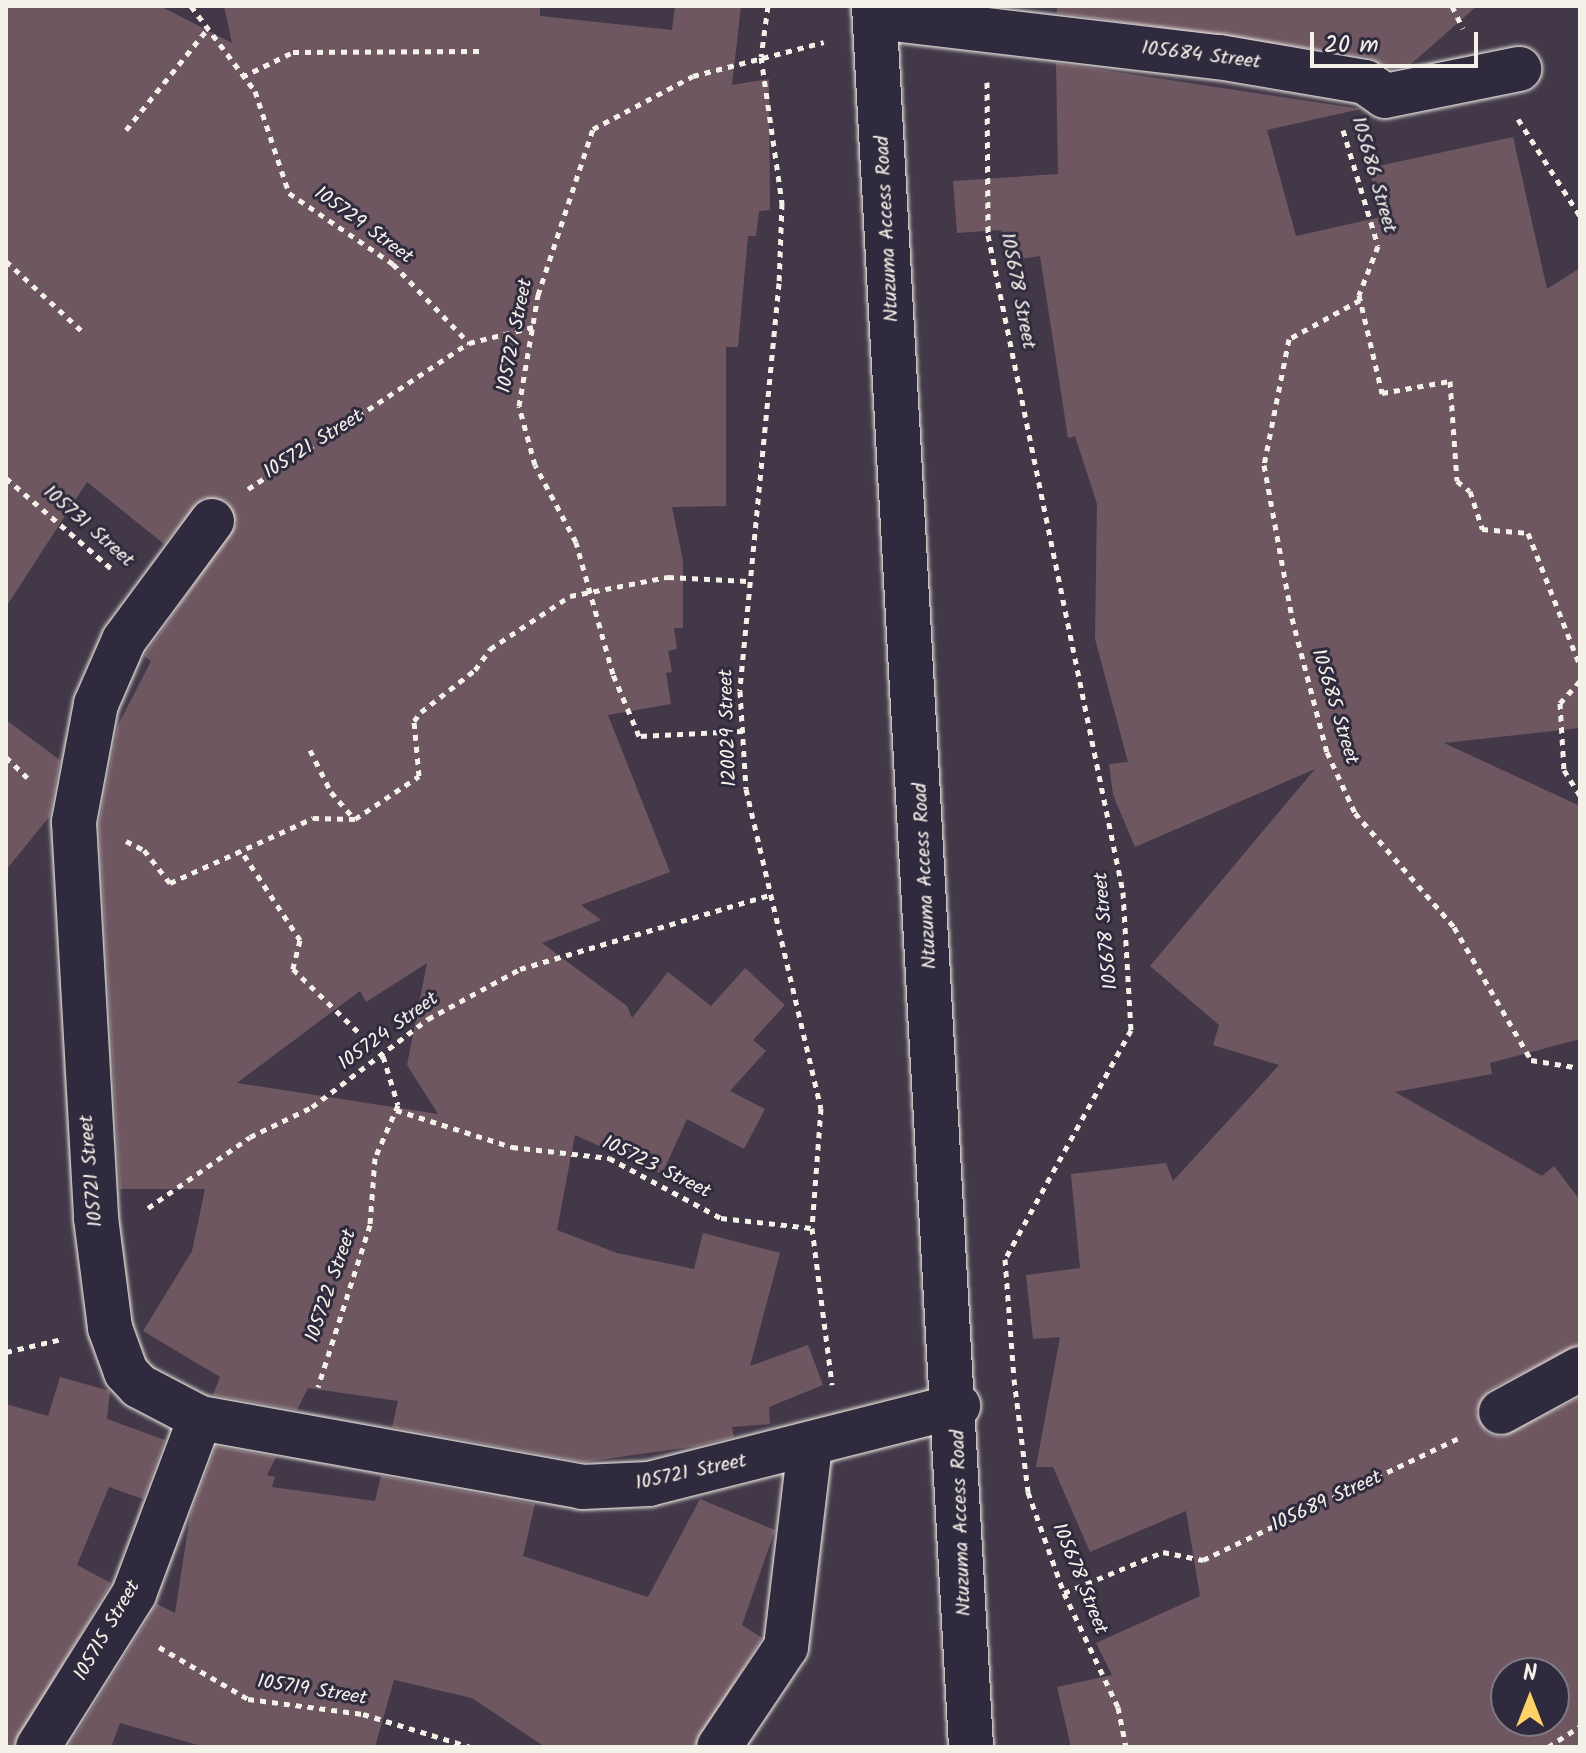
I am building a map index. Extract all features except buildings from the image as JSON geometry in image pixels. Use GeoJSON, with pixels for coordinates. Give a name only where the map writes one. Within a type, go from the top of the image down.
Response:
{"type":"FeatureCollection","features":[{"type":"Feature","properties":{"kind":"street","name":"105684 Street"},"geometry":{"type":"LineString","coordinates":[[875,12],[1326,74],[1365,82],[1385,96],[1504,71]]}},
{"type":"Feature","properties":{"kind":"street","name":"Ntuzuma Access Road"},"geometry":{"type":"LineString","coordinates":[[875,12],[958,1406],[971,1747]]}},
{"type":"Feature","properties":{"kind":"street","name":"105721 Street"},"geometry":{"type":"LineString","coordinates":[[212,521],[147,600],[96,704],[74,822],[96,1218],[110,1328],[126,1372],[139,1386],[200,1418],[582,1487],[649,1484],[821,1444],[958,1406]]}},
{"type":"Feature","properties":{"kind":"street"},"geometry":{"type":"LineString","coordinates":[[1501,1412],[1580,1369]]}},
{"type":"Feature","properties":{"kind":"street","name":"105715 Street"},"geometry":{"type":"LineString","coordinates":[[38,1747],[117,1622],[200,1418]]}},
{"type":"Feature","properties":{"kind":"street"},"geometry":{"type":"LineString","coordinates":[[719,1747],[786,1647],[821,1444]]}},
{"type":"Feature","properties":{"kind":"path","name":"105729 Street"},"geometry":{"type":"LineString","coordinates":[[191,6],[205,32],[255,91],[289,193],[393,264],[469,343]]}},
{"type":"Feature","properties":{"kind":"path","name":"120029 Street"},"geometry":{"type":"LineString","coordinates":[[768,6],[761,57],[782,203],[748,581],[743,731],[767,896],[791,955],[821,1108],[812,1228],[834,1396],[821,1444]]}},
{"type":"Feature","properties":{"kind":"path","name":"105727 Street"},"geometry":{"type":"LineString","coordinates":[[743,731],[639,736],[586,590],[576,542],[535,465],[519,406],[533,327],[558,223],[593,129],[693,76],[827,41],[875,12]]}},
{"type":"Feature","properties":{"kind":"path","name":"105678 Street"},"geometry":{"type":"LineString","coordinates":[[987,25],[988,235],[1123,892],[1131,1030],[1005,1259],[1028,1492],[1064,1593],[1118,1707],[1126,1747]]}},
{"type":"Feature","properties":{"kind":"path"},"geometry":{"type":"LineString","coordinates":[[126,130],[205,32]]}},
{"type":"Feature","properties":{"kind":"path"},"geometry":{"type":"LineString","coordinates":[[242,77],[293,52],[481,51]]}},
{"type":"Feature","properties":{"kind":"path"},"geometry":{"type":"LineString","coordinates":[[1504,71],[1580,216]]}},
{"type":"Feature","properties":{"kind":"path","name":"105686 Street"},"geometry":{"type":"LineString","coordinates":[[1326,74],[1378,246],[1360,300]]}},
{"type":"Feature","properties":{"kind":"path"},"geometry":{"type":"LineString","coordinates":[[6,261],[83,332]]}},
{"type":"Feature","properties":{"kind":"path"},"geometry":{"type":"LineString","coordinates":[[1360,300],[1382,393],[1450,381],[1457,481],[1470,491],[1482,529],[1528,533],[1580,666]]}},
{"type":"Feature","properties":{"kind":"path","name":"105685 Street"},"geometry":{"type":"LineString","coordinates":[[1360,300],[1289,339],[1264,465],[1292,618],[1327,752],[1355,813],[1454,927],[1531,1060],[1580,1068]]}},
{"type":"Feature","properties":{"kind":"path","name":"105721 Street"},"geometry":{"type":"LineString","coordinates":[[212,521],[272,468],[469,343],[533,327]]}},
{"type":"Feature","properties":{"kind":"path","name":"105731 Street"},"geometry":{"type":"LineString","coordinates":[[6,478],[147,600]]}},
{"type":"Feature","properties":{"kind":"path"},"geometry":{"type":"LineString","coordinates":[[74,822],[144,850],[170,883],[244,855],[313,818],[355,819],[419,776],[414,721],[421,712],[475,670],[490,649],[586,590],[668,577],[748,581]]}},
{"type":"Feature","properties":{"kind":"path"},"geometry":{"type":"LineString","coordinates":[[1580,681],[1560,703],[1564,770],[1580,796]]}},
{"type":"Feature","properties":{"kind":"path"},"geometry":{"type":"LineString","coordinates":[[310,750],[331,792],[355,819]]}},
{"type":"Feature","properties":{"kind":"path"},"geometry":{"type":"LineString","coordinates":[[244,855],[300,940],[293,969],[383,1056],[396,1110]]}},
{"type":"Feature","properties":{"kind":"path","name":"105724 Street"},"geometry":{"type":"LineString","coordinates":[[96,1218],[148,1208],[383,1056],[428,1019],[520,969],[767,896]]}},
{"type":"Feature","properties":{"kind":"path","name":"105723 Street"},"geometry":{"type":"LineString","coordinates":[[396,1110],[512,1147],[609,1158],[721,1218],[812,1228]]}},
{"type":"Feature","properties":{"kind":"path","name":"105722 Street"},"geometry":{"type":"LineString","coordinates":[[307,1436],[327,1346],[370,1225],[375,1158],[396,1110]]}},
{"type":"Feature","properties":{"kind":"path","name":"105689 Street"},"geometry":{"type":"LineString","coordinates":[[1064,1593],[1163,1552],[1203,1560],[1501,1412]]}},
{"type":"Feature","properties":{"kind":"path","name":"105719 Street"},"geometry":{"type":"LineString","coordinates":[[117,1622],[248,1699],[363,1714],[470,1747]]}},
{"type":"Feature","properties":{"kind":"path"},"geometry":{"type":"LineString","coordinates":[[1548,1747],[1580,1726]]}}]}
